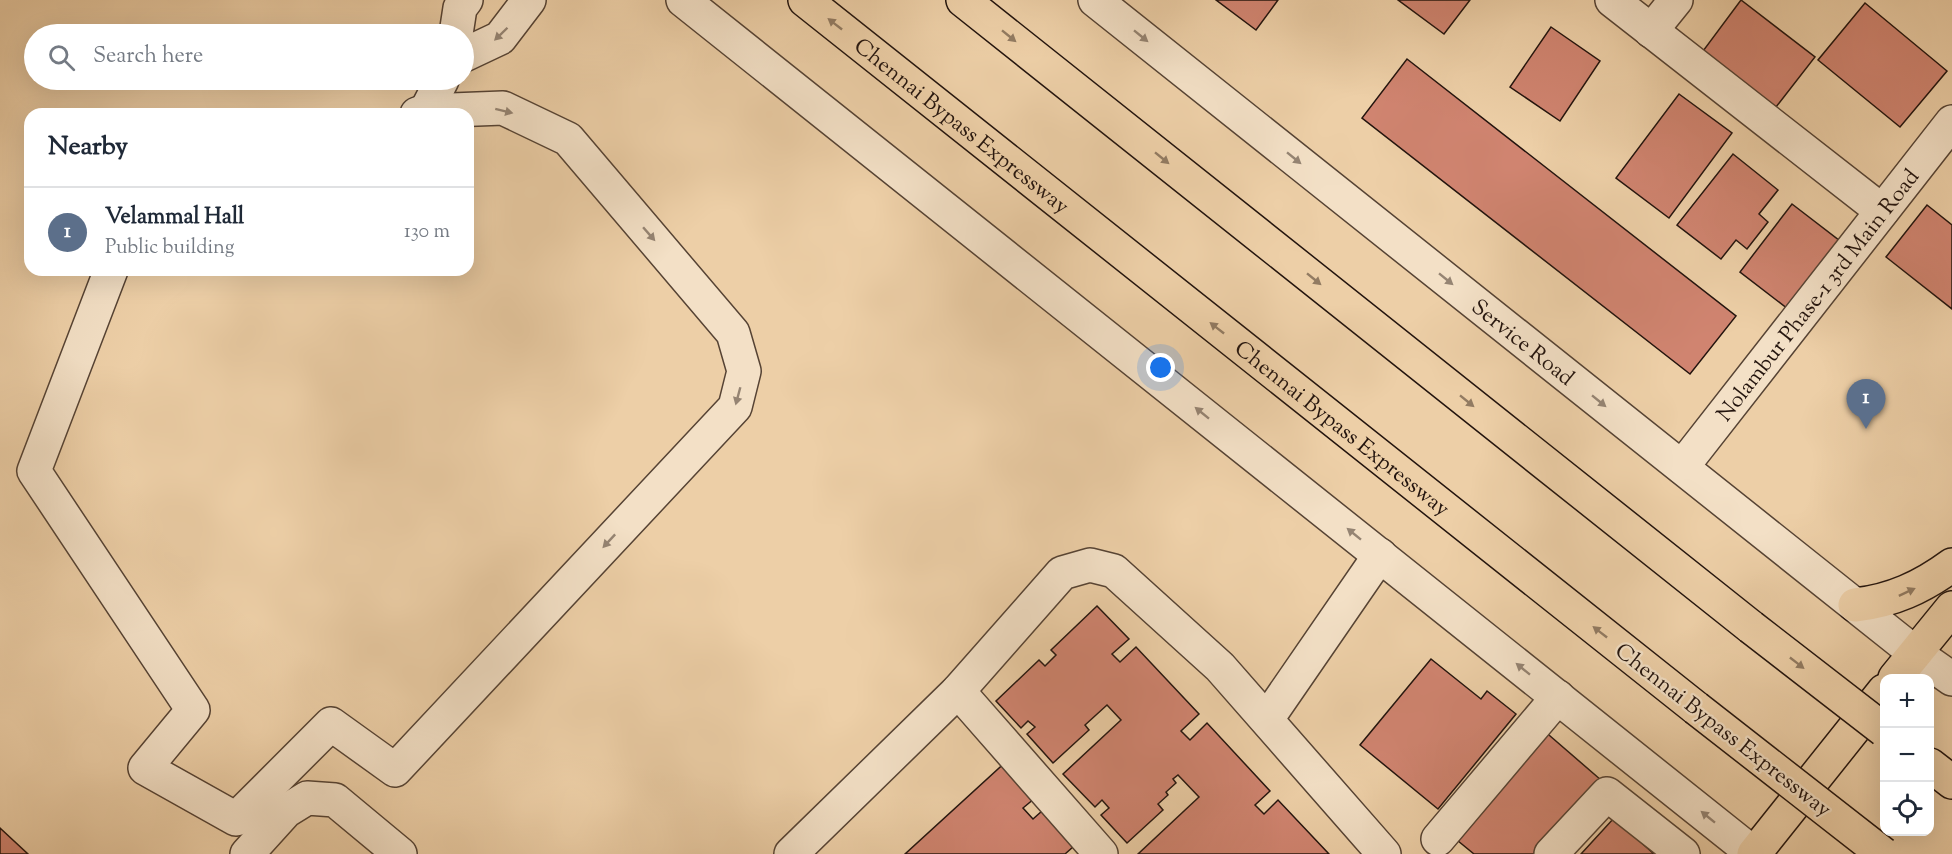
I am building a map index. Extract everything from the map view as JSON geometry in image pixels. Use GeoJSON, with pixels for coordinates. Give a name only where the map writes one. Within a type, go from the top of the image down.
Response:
{"type":"FeatureCollection","features":[{"type":"Feature","properties":{"kind":"main road","name":"Chennai Bypass Expressway"},"geometry":{"type":"LineString","coordinates":[[805,0],[1695,708],[1883,854]]}},
{"type":"Feature","properties":{"kind":"main road"},"geometry":{"type":"LineString","coordinates":[[963,0],[1751,627],[1881,728]]}},
{"type":"Feature","properties":{"kind":"main road"},"geometry":{"type":"LineString","coordinates":[[1856,605],[1902,595],[1952,565]]}},
{"type":"Feature","properties":{"kind":"main road"},"geometry":{"type":"LineString","coordinates":[[1898,674],[1952,608]]}},
{"type":"Feature","properties":{"kind":"main road"},"geometry":{"type":"LineString","coordinates":[[1754,854],[1880,696]]}},
{"type":"Feature","properties":{"kind":"main road"},"geometry":{"type":"LineString","coordinates":[[1934,769],[1952,782]]}},
{"type":"Feature","properties":{"kind":"street"},"geometry":{"type":"LineString","coordinates":[[458,24],[460,8],[466,0]]}},
{"type":"Feature","properties":{"kind":"street"},"geometry":{"type":"LineString","coordinates":[[474,50],[500,38],[529,0]]}},
{"type":"Feature","properties":{"kind":"street"},"geometry":{"type":"LineString","coordinates":[[683,0],[1754,854]]}},
{"type":"Feature","properties":{"kind":"street","name":"Service Road"},"geometry":{"type":"LineString","coordinates":[[1095,0],[1915,653],[1952,680]]}},
{"type":"Feature","properties":{"kind":"street"},"geometry":{"type":"LineString","coordinates":[[1612,0],[1882,211]]}},
{"type":"Feature","properties":{"kind":"street"},"geometry":{"type":"LineString","coordinates":[[1651,31],[1676,0]]}},
{"type":"Feature","properties":{"kind":"street"},"geometry":{"type":"LineString","coordinates":[[424,108],[435,90]]}},
{"type":"Feature","properties":{"kind":"street"},"geometry":{"type":"LineString","coordinates":[[109,276],[34,471],[193,710],[145,768],[236,819],[331,724],[395,770],[735,407],[744,371],[734,333],[568,139],[503,108],[474,109]]}},
{"type":"Feature","properties":{"kind":"street","name":"Nolambur Phase-1 3rd Main Road"},"geometry":{"type":"LineString","coordinates":[[1682,467],[1952,122]]}},
{"type":"Feature","properties":{"kind":"street"},"geometry":{"type":"LineString","coordinates":[[1268,719],[1380,555]]}},
{"type":"Feature","properties":{"kind":"street"},"geometry":{"type":"LineString","coordinates":[[812,847],[958,691],[1062,573],[1090,565],[1114,571],[1220,667],[1268,719],[1384,854]]}},
{"type":"Feature","properties":{"kind":"street"},"geometry":{"type":"LineString","coordinates":[[958,691],[1101,854]]}},
{"type":"Feature","properties":{"kind":"street"},"geometry":{"type":"LineString","coordinates":[[1438,839],[1558,698]]}},
{"type":"Feature","properties":{"kind":"street"},"geometry":{"type":"LineString","coordinates":[[1551,854],[1607,794],[1683,854]]}},
{"type":"Feature","properties":{"kind":"street"},"geometry":{"type":"LineString","coordinates":[[247,854],[286,811],[306,798],[335,800],[400,854]]}},
{"type":"Feature","properties":{"kind":"building"},"geometry":{"type":"Polygon","coordinates":[[[1216,0],[1278,0],[1256,30],[1216,0]]]}},
{"type":"Feature","properties":{"kind":"building"},"geometry":{"type":"Polygon","coordinates":[[[1398,0],[1470,0],[1444,34],[1398,0]]]}},
{"type":"Feature","properties":{"kind":"building"},"geometry":{"type":"Polygon","coordinates":[[[1741,0],[1815,57],[1776,107],[1703,51],[1741,0]]]}},
{"type":"Feature","properties":{"kind":"building"},"geometry":{"type":"Polygon","coordinates":[[[1865,3],[1947,71],[1900,127],[1818,60],[1865,3]]]}},
{"type":"Feature","properties":{"kind":"building"},"geometry":{"type":"Polygon","coordinates":[[[1551,27],[1600,61],[1560,121],[1510,87],[1551,27]]]}},
{"type":"Feature","properties":{"kind":"building"},"geometry":{"type":"Polygon","coordinates":[[[1407,59],[1736,316],[1690,374],[1362,118],[1407,59]]]}},
{"type":"Feature","properties":{"kind":"building"},"geometry":{"type":"Polygon","coordinates":[[[1679,94],[1732,133],[1669,218],[1616,178],[1679,94]]]}},
{"type":"Feature","properties":{"kind":"building"},"geometry":{"type":"Polygon","coordinates":[[[1733,154],[1778,190],[1759,214],[1768,222],[1747,249],[1736,240],[1721,259],[1677,225],[1733,154]]]}},
{"type":"Feature","properties":{"kind":"building"},"geometry":{"type":"Polygon","coordinates":[[[1792,204],[1840,241],[1788,309],[1740,272],[1792,204]]]}},
{"type":"Feature","properties":{"kind":"building"},"geometry":{"type":"Polygon","coordinates":[[[1927,205],[1952,225],[1952,309],[1886,257],[1927,205]]]}},
{"type":"Feature","properties":{"kind":"building"},"geometry":{"type":"Polygon","coordinates":[[[1097,606],[1129,639],[1112,654],[1120,662],[1136,647],[1199,714],[1181,731],[1190,740],[1207,723],[1270,791],[1255,805],[1264,814],[1278,800],[1329,854],[1138,854],[1199,797],[1178,775],[1173,779],[1176,783],[1166,792],[1168,795],[1158,804],[1163,810],[1127,843],[1101,815],[1109,808],[1102,800],[1095,807],[1063,774],[1121,720],[1107,705],[1085,725],[1089,730],[1053,763],[1027,734],[1035,727],[1028,721],[1021,728],[996,701],[1039,660],[1045,666],[1056,655],[1051,650],[1097,606]]]}},
{"type":"Feature","properties":{"kind":"building"},"geometry":{"type":"Polygon","coordinates":[[[1431,659],[1481,699],[1487,691],[1516,714],[1438,809],[1360,745],[1431,659]]]}},
{"type":"Feature","properties":{"kind":"building"},"geometry":{"type":"Polygon","coordinates":[[[1542,729],[1601,780],[1539,854],[1474,854],[1452,836],[1542,729]]]}},
{"type":"Feature","properties":{"kind":"building"},"geometry":{"type":"Polygon","coordinates":[[[1010,758],[1041,793],[1023,808],[1033,819],[1051,803],[1082,839],[1065,854],[905,854],[1010,758]]]}},
{"type":"Feature","properties":{"kind":"building"},"geometry":{"type":"Polygon","coordinates":[[[1614,818],[1654,854],[1581,854],[1614,818]]]}},
{"type":"Feature","properties":{"kind":"building"},"geometry":{"type":"Polygon","coordinates":[[[0,828],[28,854],[0,854],[0,828]]]}},
{"type":"Feature","properties":{"kind":"place","name":"Velammal Hall"},"geometry":{"type":"Point","coordinates":[1866,429]}}]}
